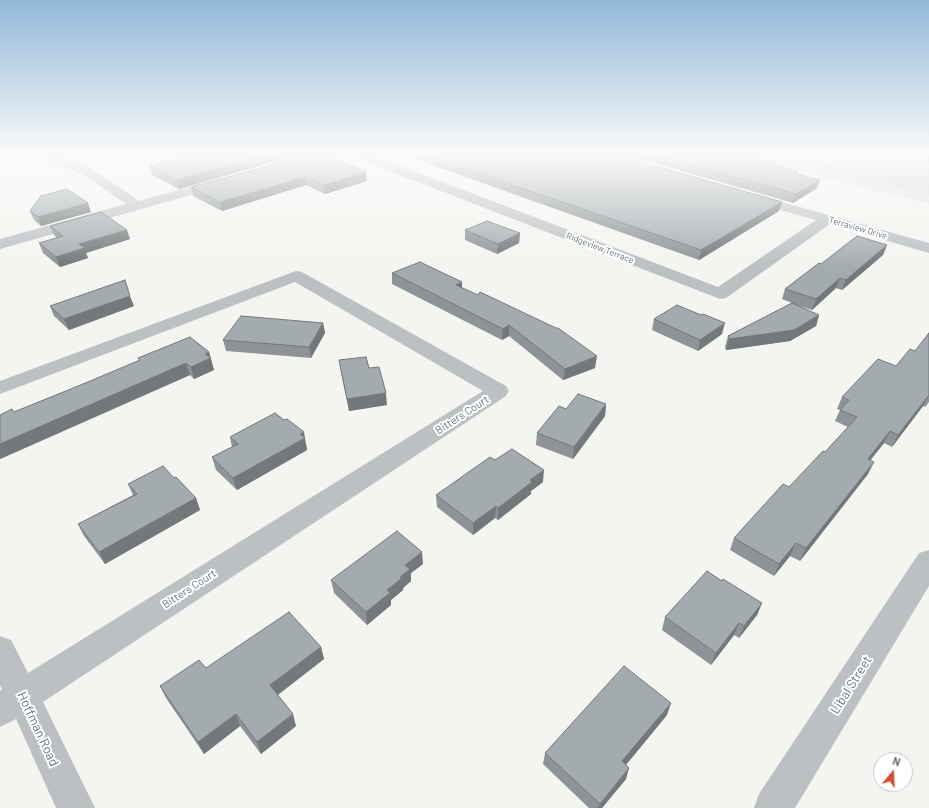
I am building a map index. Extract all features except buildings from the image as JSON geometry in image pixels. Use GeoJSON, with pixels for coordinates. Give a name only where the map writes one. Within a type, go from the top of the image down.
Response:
{"type":"FeatureCollection","features":[{"type":"Feature","properties":{"kind":"street"},"geometry":{"type":"LineString","coordinates":[[117,192],[138,206]]}},
{"type":"Feature","properties":{"kind":"street"},"geometry":{"type":"LineString","coordinates":[[0,244],[189,192]]}},
{"type":"Feature","properties":{"kind":"street","name":"Ridgeview Terrace"},"geometry":{"type":"LineString","coordinates":[[455,192],[720,294],[828,219]]}},
{"type":"Feature","properties":{"kind":"street","name":"Terraview Drive"},"geometry":{"type":"LineString","coordinates":[[738,193],[929,248]]}},
{"type":"Feature","properties":{"kind":"street","name":"Bitters Court"},"geometry":{"type":"LineString","coordinates":[[0,388],[296,276],[498,391],[11,703]]}},
{"type":"Feature","properties":{"kind":"street","name":"Libal Street"},"geometry":{"type":"LineString","coordinates":[[773,808],[929,562]]}},
{"type":"Feature","properties":{"kind":"street","name":"Hoffman Road"},"geometry":{"type":"LineString","coordinates":[[0,650],[11,703],[76,808]]}},
{"type":"Feature","properties":{"kind":"shaded area"},"geometry":{"type":"Polygon","coordinates":[[[880,192],[929,192],[929,204],[880,192]]]}},
{"type":"Feature","properties":{"kind":"shaded area"},"geometry":{"type":"Polygon","coordinates":[[[916,192],[929,192],[929,195],[916,192]]]}}]}
